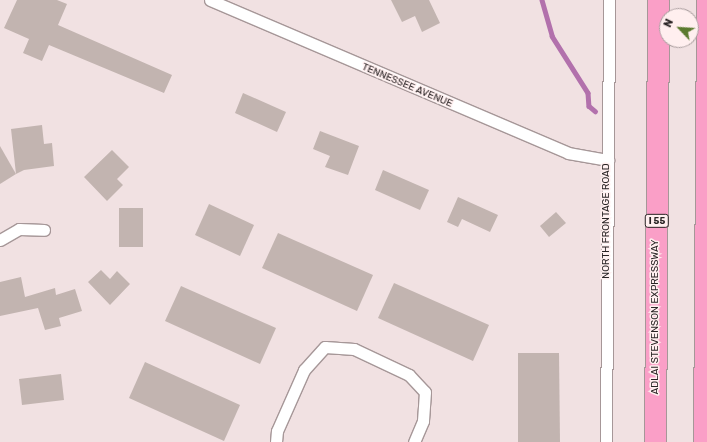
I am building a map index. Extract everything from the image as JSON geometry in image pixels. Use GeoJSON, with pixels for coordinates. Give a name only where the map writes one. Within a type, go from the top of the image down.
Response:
{"type":"FeatureCollection","features":[{"type":"Feature","properties":{"kind":"highway","name":"ADLAI STEVENSON EXPRESSWAY"},"geometry":{"type":"LineString","coordinates":[[655,442],[658,0]]}},
{"type":"Feature","properties":{"kind":"highway"},"geometry":{"type":"LineString","coordinates":[[704,442],[707,0]]}},
{"type":"Feature","properties":{"kind":"street","name":"TENNESSEE AVENUE"},"geometry":{"type":"LineString","coordinates":[[210,0],[554,148],[608,160]]}},
{"type":"Feature","properties":{"kind":"street","name":"NORTH FRONTAGE ROAD"},"geometry":{"type":"LineString","coordinates":[[606,442],[609,0]]}},
{"type":"Feature","properties":{"kind":"street"},"geometry":{"type":"LineString","coordinates":[[0,240],[19,229],[44,230]]}},
{"type":"Feature","properties":{"kind":"street"},"geometry":{"type":"LineString","coordinates":[[276,442],[277,432],[304,370],[325,347],[354,350],[404,371],[415,380],[426,392],[423,421],[414,442]]}},
{"type":"Feature","properties":{"kind":"building"},"geometry":{"type":"Polygon","coordinates":[[[17,0],[57,0],[67,4],[58,25],[172,75],[164,93],[49,45],[42,61],[23,53],[29,39],[4,28],[17,0]]]}},
{"type":"Feature","properties":{"kind":"building"},"geometry":{"type":"Polygon","coordinates":[[[391,0],[429,0],[440,23],[422,32],[415,16],[402,22],[391,0]]]}},
{"type":"Feature","properties":{"kind":"building"},"geometry":{"type":"Polygon","coordinates":[[[243,93],[286,112],[277,132],[235,113],[243,93]]]}},
{"type":"Feature","properties":{"kind":"building"},"geometry":{"type":"Polygon","coordinates":[[[42,125],[44,144],[52,143],[54,166],[24,170],[16,174],[11,129],[42,125]]]}},
{"type":"Feature","properties":{"kind":"building"},"geometry":{"type":"Polygon","coordinates":[[[320,131],[359,146],[348,175],[325,167],[330,156],[313,149],[320,131]]]}},
{"type":"Feature","properties":{"kind":"building"},"geometry":{"type":"Polygon","coordinates":[[[0,146],[16,174],[0,184],[0,146]]]}},
{"type":"Feature","properties":{"kind":"building"},"geometry":{"type":"Polygon","coordinates":[[[112,150],[129,167],[117,179],[123,185],[107,201],[84,177],[112,150]]]}},
{"type":"Feature","properties":{"kind":"building"},"geometry":{"type":"Polygon","coordinates":[[[383,170],[429,190],[420,210],[375,190],[383,170]]]}},
{"type":"Feature","properties":{"kind":"building"},"geometry":{"type":"Polygon","coordinates":[[[458,197],[498,215],[490,232],[462,219],[458,227],[447,222],[458,197]]]}},
{"type":"Feature","properties":{"kind":"building"},"geometry":{"type":"Polygon","coordinates":[[[209,204],[254,225],[240,256],[195,235],[209,204]]]}},
{"type":"Feature","properties":{"kind":"building"},"geometry":{"type":"Polygon","coordinates":[[[119,208],[143,208],[143,247],[119,247],[119,208]]]}},
{"type":"Feature","properties":{"kind":"building"},"geometry":{"type":"Polygon","coordinates":[[[556,212],[566,223],[549,237],[540,226],[556,212]]]}},
{"type":"Feature","properties":{"kind":"building"},"geometry":{"type":"Polygon","coordinates":[[[278,233],[373,275],[357,311],[262,268],[278,233]]]}},
{"type":"Feature","properties":{"kind":"building"},"geometry":{"type":"Polygon","coordinates":[[[101,270],[110,279],[117,271],[130,284],[110,305],[88,282],[101,270]]]}},
{"type":"Feature","properties":{"kind":"building"},"geometry":{"type":"Polygon","coordinates":[[[21,277],[25,297],[55,288],[56,295],[75,289],[82,311],[59,318],[61,326],[45,330],[38,308],[0,316],[0,282],[21,277]]]}},
{"type":"Feature","properties":{"kind":"building"},"geometry":{"type":"Polygon","coordinates":[[[394,283],[489,325],[473,361],[378,318],[394,283]]]}},
{"type":"Feature","properties":{"kind":"building"},"geometry":{"type":"Polygon","coordinates":[[[181,286],[276,328],[260,364],[165,321],[181,286]]]}},
{"type":"Feature","properties":{"kind":"building"},"geometry":{"type":"Polygon","coordinates":[[[518,353],[559,353],[560,442],[518,442],[518,353]]]}},
{"type":"Feature","properties":{"kind":"building"},"geometry":{"type":"Polygon","coordinates":[[[145,362],[240,405],[224,441],[129,398],[145,362]]]}},
{"type":"Feature","properties":{"kind":"building"},"geometry":{"type":"Polygon","coordinates":[[[61,374],[64,400],[22,405],[19,379],[61,374]]]}},
{"type":"Feature","properties":{"kind":"waterway"},"geometry":{"type":"LineString","coordinates":[[542,0],[552,36],[588,93],[589,106],[595,111]]}}]}
